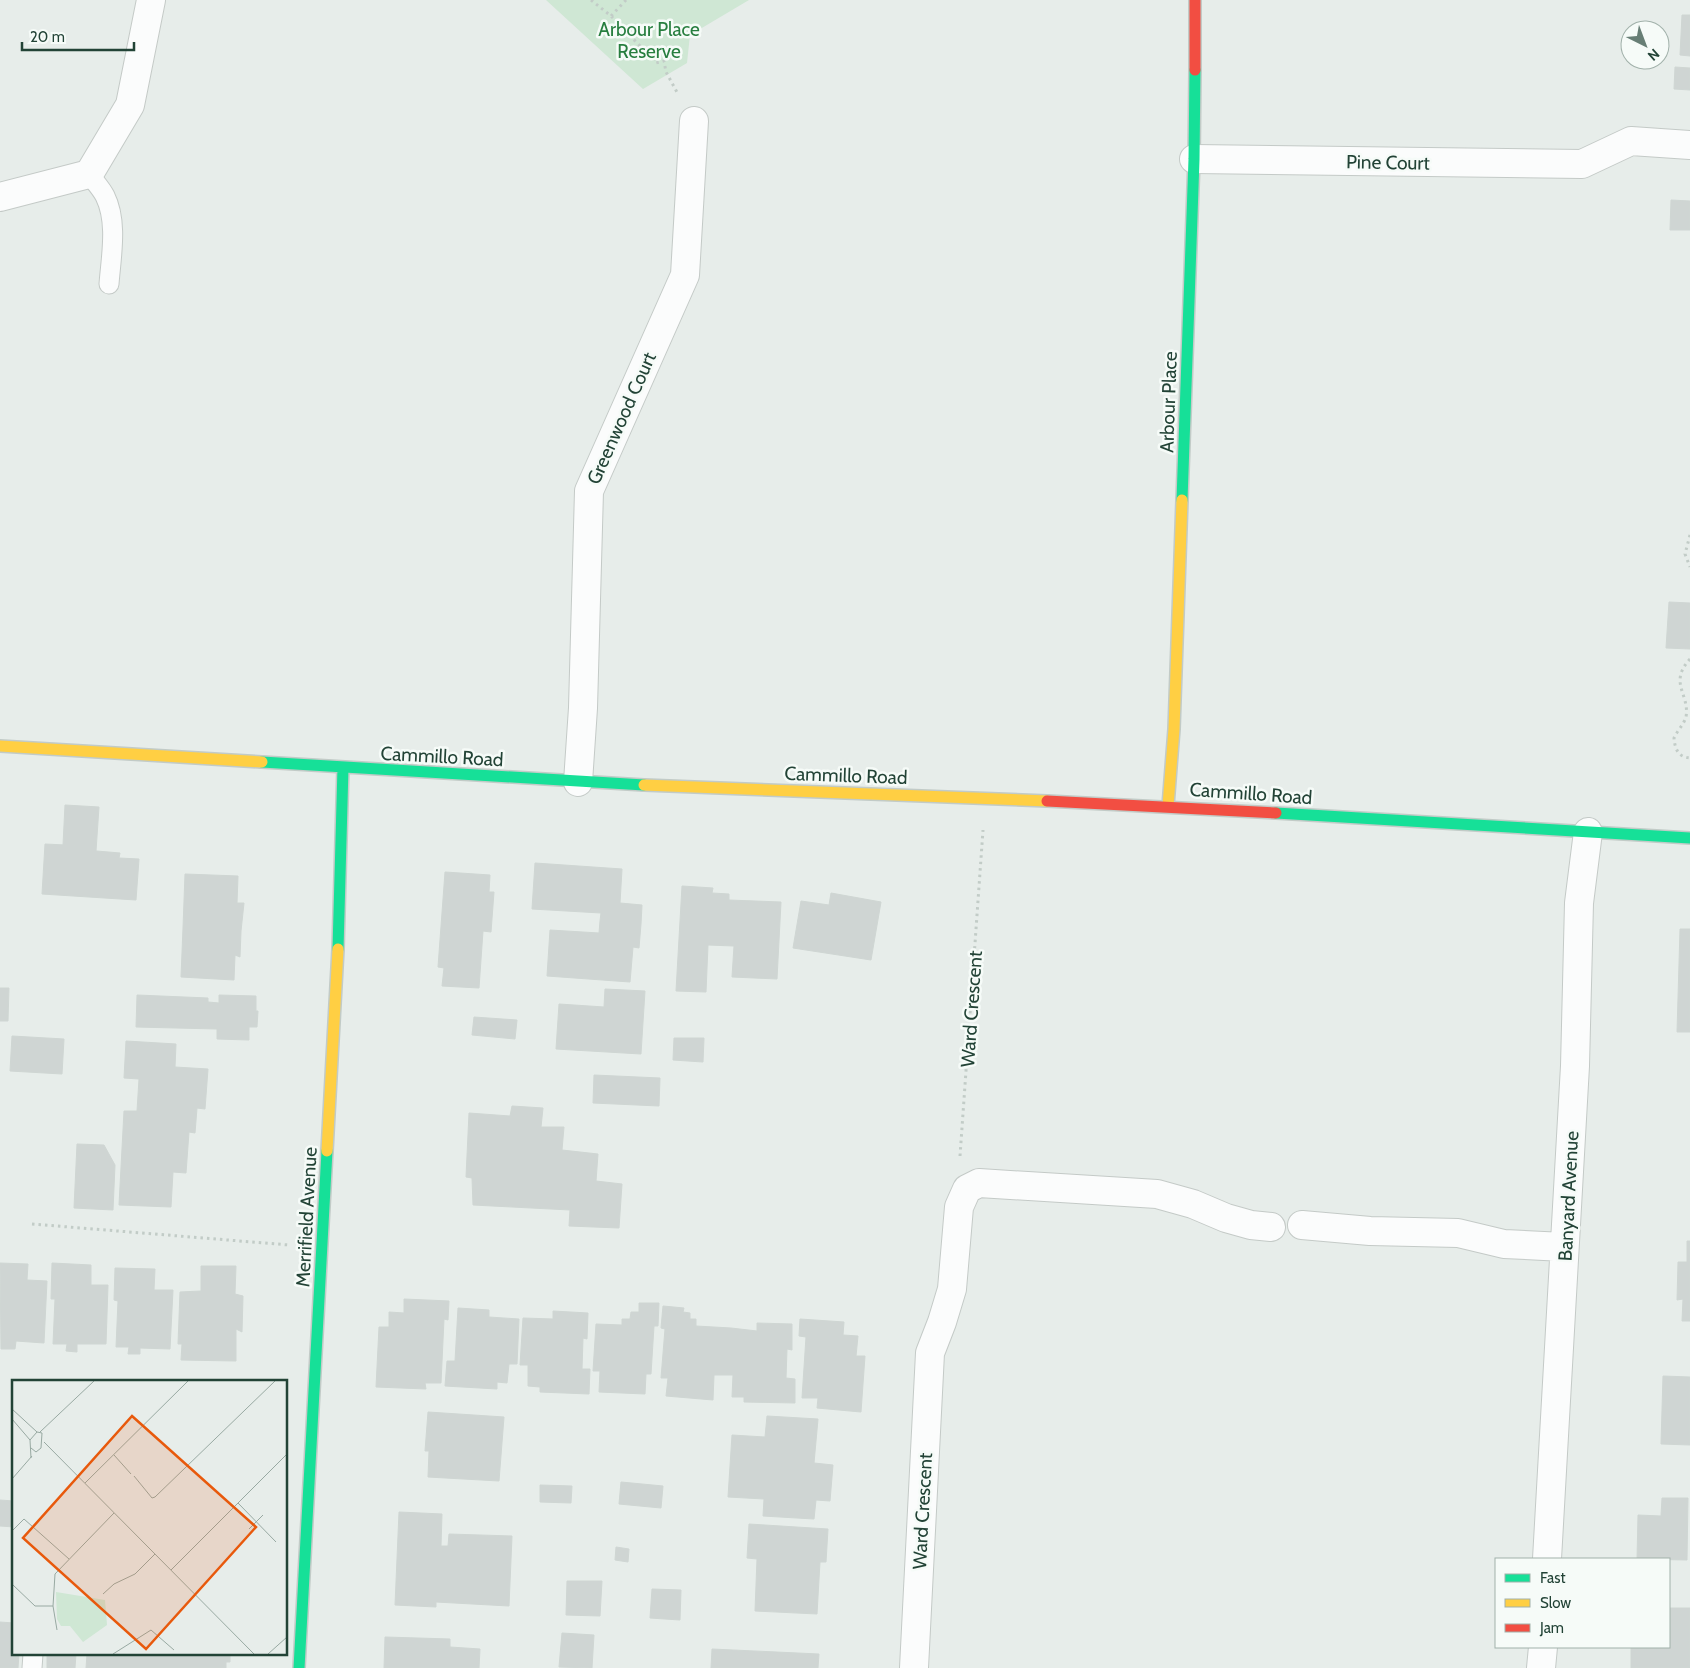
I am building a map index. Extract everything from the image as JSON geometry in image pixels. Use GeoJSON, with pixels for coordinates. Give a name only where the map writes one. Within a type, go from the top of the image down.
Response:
{"type":"FeatureCollection","features":[{"type":"Feature","properties":{"kind":"street"},"geometry":{"type":"LineString","coordinates":[[0,197],[89,174],[130,105],[151,0]]}},
{"type":"Feature","properties":{"kind":"street","name":"Arbour Place"},"geometry":{"type":"LineString","coordinates":[[1168,806],[1174,729],[1194,159],[1195,0]]}},
{"type":"Feature","properties":{"kind":"street","name":"Greenwood Court"},"geometry":{"type":"LineString","coordinates":[[578,782],[583,708],[589,491],[685,275],[694,121]]}},
{"type":"Feature","properties":{"kind":"street","name":"Pine Court"},"geometry":{"type":"LineString","coordinates":[[1194,159],[1582,164],[1631,141],[1690,145]]}},
{"type":"Feature","properties":{"kind":"street","name":"Cammillo Road"},"geometry":{"type":"LineString","coordinates":[[0,746],[78,749],[578,782],[1168,806],[1690,838]]}},
{"type":"Feature","properties":{"kind":"street","name":"Merrifield Avenue"},"geometry":{"type":"LineString","coordinates":[[299,1668],[337,968],[343,767]]}},
{"type":"Feature","properties":{"kind":"street","name":"Banyard Avenue"},"geometry":{"type":"LineString","coordinates":[[1547,1558],[1575,1066],[1579,903],[1588,832]]}},
{"type":"Feature","properties":{"kind":"street"},"geometry":{"type":"LineString","coordinates":[[967,1189],[979,1182],[1156,1194],[1194,1204],[1226,1218],[1251,1225],[1271,1227]]}},
{"type":"Feature","properties":{"kind":"street","name":"Ward Crescent"},"geometry":{"type":"LineString","coordinates":[[914,1668],[930,1353],[952,1288],[958,1207],[967,1189]]}},
{"type":"Feature","properties":{"kind":"street"},"geometry":{"type":"LineString","coordinates":[[1302,1225],[1370,1231],[1458,1233],[1504,1244],[1564,1247]]}},
{"type":"Feature","properties":{"kind":"street"},"geometry":{"type":"LineString","coordinates":[[1541,1668],[1543,1648]]}},
{"type":"Feature","properties":{"kind":"lane"},"geometry":{"type":"LineString","coordinates":[[89,174],[105,196],[111,217],[112,235],[109,284]]}},
{"type":"Feature","properties":{"kind":"path"},"geometry":{"type":"LineString","coordinates":[[592,0],[611,16],[642,48],[653,50],[657,56],[654,60],[656,63],[664,61],[669,79],[694,121]]}},
{"type":"Feature","properties":{"kind":"path"},"geometry":{"type":"LineString","coordinates":[[611,16],[626,0]]}},
{"type":"Feature","properties":{"kind":"path"},"geometry":{"type":"LineString","coordinates":[[1690,535],[1685,554],[1690,566]]}},
{"type":"Feature","properties":{"kind":"path"},"geometry":{"type":"LineString","coordinates":[[1690,659],[1683,668],[1680,678],[1686,718],[1674,738],[1677,752],[1681,756],[1690,758]]}},
{"type":"Feature","properties":{"kind":"path","name":"Ward Crescent"},"geometry":{"type":"LineString","coordinates":[[967,1189],[959,1162],[984,827]]}},
{"type":"Feature","properties":{"kind":"path"},"geometry":{"type":"LineString","coordinates":[[32,1224],[322,1248]]}},
{"type":"Feature","properties":{"kind":"green space","name":"Arbour Place Reserve"},"geometry":{"type":"Polygon","coordinates":[[[546,0],[749,0],[690,35],[687,63],[643,89],[546,0]]]}},
{"type":"Feature","properties":{"kind":"building"},"geometry":{"type":"Polygon","coordinates":[[[1682,15],[1690,15],[1690,56],[1680,55],[1682,15]]]}},
{"type":"Feature","properties":{"kind":"building"},"geometry":{"type":"Polygon","coordinates":[[[1675,67],[1690,68],[1690,90],[1674,89],[1675,67]]]}},
{"type":"Feature","properties":{"kind":"building"},"geometry":{"type":"Polygon","coordinates":[[[1671,200],[1690,201],[1690,230],[1670,230],[1671,200]]]}},
{"type":"Feature","properties":{"kind":"building"},"geometry":{"type":"Polygon","coordinates":[[[1669,602],[1690,603],[1690,649],[1666,648],[1669,602]]]}},
{"type":"Feature","properties":{"kind":"building"},"geometry":{"type":"Polygon","coordinates":[[[65,805],[99,807],[96,851],[85,850],[86,846],[63,845],[65,805]]]}},
{"type":"Feature","properties":{"kind":"building"},"geometry":{"type":"Polygon","coordinates":[[[45,844],[86,846],[85,850],[120,853],[119,858],[139,859],[136,900],[42,894],[45,844]]]}},
{"type":"Feature","properties":{"kind":"building"},"geometry":{"type":"Polygon","coordinates":[[[535,863],[622,869],[620,903],[642,905],[641,924],[600,921],[601,913],[532,909],[535,863]]]}},
{"type":"Feature","properties":{"kind":"building"},"geometry":{"type":"Polygon","coordinates":[[[445,872],[490,875],[489,892],[494,892],[491,932],[483,931],[479,988],[442,986],[444,968],[438,967],[445,872]]]}},
{"type":"Feature","properties":{"kind":"building"},"geometry":{"type":"Polygon","coordinates":[[[185,874],[238,876],[237,903],[244,903],[241,931],[183,928],[185,874]]]}},
{"type":"Feature","properties":{"kind":"building"},"geometry":{"type":"Polygon","coordinates":[[[682,886],[713,888],[712,893],[729,894],[729,900],[781,902],[777,979],[732,977],[734,946],[708,945],[706,992],[676,991],[682,886]]]}},
{"type":"Feature","properties":{"kind":"building"},"geometry":{"type":"Polygon","coordinates":[[[831,893],[881,902],[871,960],[793,948],[801,901],[829,905],[831,893]]]}},
{"type":"Feature","properties":{"kind":"building"},"geometry":{"type":"Polygon","coordinates":[[[600,921],[641,924],[639,948],[633,947],[630,982],[547,976],[550,930],[599,933],[600,921]]]}},
{"type":"Feature","properties":{"kind":"building"},"geometry":{"type":"Polygon","coordinates":[[[183,928],[241,931],[240,957],[235,955],[234,980],[181,977],[183,928]]]}},
{"type":"Feature","properties":{"kind":"building"},"geometry":{"type":"Polygon","coordinates":[[[1680,929],[1690,929],[1690,1032],[1677,1032],[1680,929]]]}},
{"type":"Feature","properties":{"kind":"building"},"geometry":{"type":"Polygon","coordinates":[[[0,988],[9,988],[8,1021],[0,1021],[0,988]]]}},
{"type":"Feature","properties":{"kind":"building"},"geometry":{"type":"Polygon","coordinates":[[[605,989],[645,991],[641,1054],[556,1049],[559,1004],[604,1007],[605,989]]]}},
{"type":"Feature","properties":{"kind":"building"},"geometry":{"type":"Polygon","coordinates":[[[137,995],[208,998],[208,1002],[219,1003],[219,995],[256,996],[256,1011],[258,1011],[257,1027],[249,1027],[249,1040],[217,1039],[217,1029],[136,1027],[137,995]]]}},
{"type":"Feature","properties":{"kind":"building"},"geometry":{"type":"Polygon","coordinates":[[[474,1017],[517,1020],[515,1039],[472,1035],[474,1017]]]}},
{"type":"Feature","properties":{"kind":"building"},"geometry":{"type":"Polygon","coordinates":[[[12,1036],[64,1039],[62,1074],[10,1071],[12,1036]]]}},
{"type":"Feature","properties":{"kind":"building"},"geometry":{"type":"Polygon","coordinates":[[[674,1038],[704,1038],[703,1062],[673,1060],[674,1038]]]}},
{"type":"Feature","properties":{"kind":"building"},"geometry":{"type":"Polygon","coordinates":[[[126,1041],[176,1044],[175,1067],[208,1069],[205,1109],[197,1108],[195,1133],[189,1132],[186,1173],[173,1172],[171,1207],[119,1205],[124,1111],[137,1111],[139,1079],[124,1078],[126,1041]]]}},
{"type":"Feature","properties":{"kind":"building"},"geometry":{"type":"Polygon","coordinates":[[[594,1075],[660,1078],[659,1106],[593,1103],[594,1075]]]}},
{"type":"Feature","properties":{"kind":"building"},"geometry":{"type":"Polygon","coordinates":[[[512,1106],[543,1108],[541,1127],[564,1127],[562,1150],[598,1154],[596,1181],[622,1184],[619,1228],[569,1226],[570,1210],[473,1205],[472,1178],[466,1177],[469,1113],[510,1116],[512,1106]]]}},
{"type":"Feature","properties":{"kind":"building"},"geometry":{"type":"Polygon","coordinates":[[[77,1144],[104,1145],[115,1165],[113,1210],[74,1208],[77,1144]]]}},
{"type":"Feature","properties":{"kind":"building"},"geometry":{"type":"Polygon","coordinates":[[[1687,1241],[1690,1241],[1690,1321],[1682,1321],[1683,1299],[1677,1300],[1678,1262],[1687,1262],[1687,1241]]]}},
{"type":"Feature","properties":{"kind":"building"},"geometry":{"type":"Polygon","coordinates":[[[0,1263],[28,1264],[27,1280],[47,1281],[44,1343],[16,1341],[15,1349],[1,1349],[0,1263]]]}},
{"type":"Feature","properties":{"kind":"building"},"geometry":{"type":"Polygon","coordinates":[[[52,1263],[91,1265],[91,1285],[108,1285],[106,1344],[77,1344],[77,1352],[66,1351],[67,1344],[53,1344],[55,1299],[51,1299],[52,1263]]]}},
{"type":"Feature","properties":{"kind":"building"},"geometry":{"type":"Polygon","coordinates":[[[201,1266],[236,1266],[235,1294],[243,1296],[242,1332],[236,1329],[236,1361],[181,1360],[182,1344],[178,1344],[180,1292],[201,1291],[201,1266]]]}},
{"type":"Feature","properties":{"kind":"building"},"geometry":{"type":"Polygon","coordinates":[[[115,1268],[155,1269],[154,1290],[173,1290],[170,1349],[140,1348],[140,1354],[128,1354],[129,1347],[116,1347],[118,1301],[114,1300],[115,1268]]]}},
{"type":"Feature","properties":{"kind":"building"},"geometry":{"type":"Polygon","coordinates":[[[404,1299],[449,1301],[448,1320],[444,1319],[441,1383],[425,1383],[426,1389],[376,1387],[379,1327],[389,1327],[389,1312],[404,1313],[404,1299]]]}},
{"type":"Feature","properties":{"kind":"building"},"geometry":{"type":"Polygon","coordinates":[[[639,1303],[659,1303],[658,1326],[654,1326],[651,1374],[646,1374],[645,1394],[599,1392],[600,1371],[593,1371],[596,1324],[622,1325],[622,1319],[630,1319],[631,1312],[639,1312],[639,1303]]]}},
{"type":"Feature","properties":{"kind":"building"},"geometry":{"type":"Polygon","coordinates":[[[663,1306],[684,1308],[683,1312],[690,1313],[690,1319],[696,1319],[696,1326],[731,1328],[727,1375],[714,1375],[713,1400],[666,1396],[668,1378],[661,1378],[665,1329],[661,1328],[663,1306]]]}},
{"type":"Feature","properties":{"kind":"building"},"geometry":{"type":"Polygon","coordinates":[[[458,1308],[489,1310],[489,1317],[519,1319],[517,1364],[509,1364],[507,1383],[497,1382],[497,1389],[445,1386],[447,1361],[455,1361],[458,1308]]]}},
{"type":"Feature","properties":{"kind":"building"},"geometry":{"type":"Polygon","coordinates":[[[553,1311],[588,1313],[587,1339],[583,1338],[582,1369],[590,1369],[589,1394],[540,1392],[540,1387],[528,1386],[528,1365],[520,1365],[523,1318],[553,1319],[553,1311]]]}},
{"type":"Feature","properties":{"kind":"building"},"geometry":{"type":"Polygon","coordinates":[[[800,1319],[844,1322],[843,1335],[858,1336],[856,1356],[865,1356],[861,1412],[817,1408],[818,1398],[802,1398],[806,1337],[799,1336],[800,1319]]]}},
{"type":"Feature","properties":{"kind":"building"},"geometry":{"type":"Polygon","coordinates":[[[757,1323],[792,1324],[792,1350],[787,1349],[786,1378],[795,1379],[795,1403],[744,1402],[744,1397],[732,1397],[733,1375],[727,1375],[731,1328],[757,1331],[757,1323]]]}},
{"type":"Feature","properties":{"kind":"building"},"geometry":{"type":"Polygon","coordinates":[[[1663,1376],[1690,1377],[1690,1445],[1661,1444],[1663,1376]]]}},
{"type":"Feature","properties":{"kind":"building"},"geometry":{"type":"Polygon","coordinates":[[[428,1412],[504,1417],[499,1481],[428,1477],[429,1451],[425,1451],[428,1412]]]}},
{"type":"Feature","properties":{"kind":"building"},"geometry":{"type":"Polygon","coordinates":[[[767,1416],[818,1419],[814,1463],[833,1465],[830,1501],[816,1500],[814,1519],[763,1516],[764,1499],[728,1497],[732,1435],[765,1437],[767,1416]]]}},
{"type":"Feature","properties":{"kind":"building"},"geometry":{"type":"Polygon","coordinates":[[[621,1482],[663,1486],[661,1508],[619,1504],[621,1482]]]}},
{"type":"Feature","properties":{"kind":"building"},"geometry":{"type":"Polygon","coordinates":[[[540,1485],[572,1486],[571,1503],[540,1502],[540,1485]]]}},
{"type":"Feature","properties":{"kind":"building"},"geometry":{"type":"Polygon","coordinates":[[[1662,1498],[1688,1498],[1687,1560],[1637,1558],[1638,1515],[1661,1516],[1662,1498]]]}},
{"type":"Feature","properties":{"kind":"building"},"geometry":{"type":"Polygon","coordinates":[[[0,1500],[12,1501],[12,1527],[0,1526],[0,1500]]]}},
{"type":"Feature","properties":{"kind":"building"},"geometry":{"type":"Polygon","coordinates":[[[399,1512],[442,1514],[441,1546],[448,1546],[449,1534],[512,1536],[509,1606],[436,1602],[436,1607],[395,1605],[399,1512]]]}},
{"type":"Feature","properties":{"kind":"building"},"geometry":{"type":"Polygon","coordinates":[[[749,1524],[828,1529],[826,1562],[820,1562],[817,1614],[755,1611],[757,1559],[747,1558],[749,1524]]]}},
{"type":"Feature","properties":{"kind":"building"},"geometry":{"type":"Polygon","coordinates":[[[616,1547],[629,1549],[628,1562],[615,1560],[616,1547]]]}},
{"type":"Feature","properties":{"kind":"building"},"geometry":{"type":"Polygon","coordinates":[[[567,1581],[602,1581],[600,1616],[566,1615],[567,1581]]]}},
{"type":"Feature","properties":{"kind":"building"},"geometry":{"type":"Polygon","coordinates":[[[652,1589],[681,1590],[680,1620],[650,1618],[652,1589]]]}},
{"type":"Feature","properties":{"kind":"building"},"geometry":{"type":"Polygon","coordinates":[[[1670,1608],[1690,1608],[1690,1668],[1631,1668],[1631,1648],[1670,1648],[1670,1608]]]}},
{"type":"Feature","properties":{"kind":"building"},"geometry":{"type":"Polygon","coordinates":[[[0,1622],[12,1623],[12,1656],[19,1656],[18,1668],[0,1668],[0,1622]]]}},
{"type":"Feature","properties":{"kind":"building"},"geometry":{"type":"Polygon","coordinates":[[[562,1633],[594,1635],[592,1668],[559,1667],[562,1633]]]}},
{"type":"Feature","properties":{"kind":"building"},"geometry":{"type":"Polygon","coordinates":[[[385,1637],[450,1639],[450,1647],[480,1649],[479,1668],[384,1668],[385,1637]]]}},
{"type":"Feature","properties":{"kind":"building"},"geometry":{"type":"Polygon","coordinates":[[[712,1649],[819,1654],[818,1668],[711,1668],[712,1649]]]}},
{"type":"Feature","properties":{"kind":"building"},"geometry":{"type":"Polygon","coordinates":[[[47,1656],[76,1656],[75,1668],[47,1668],[47,1656]]]}},
{"type":"Feature","properties":{"kind":"building"},"geometry":{"type":"Polygon","coordinates":[[[87,1656],[230,1656],[230,1662],[226,1662],[226,1668],[86,1668],[87,1656]]]}},
{"type":"Feature","properties":{"kind":"traffic: fast"},"geometry":{"type":"LineString","coordinates":[[1182,500],[1194,159],[1195,70]]}},
{"type":"Feature","properties":{"kind":"traffic: fast"},"geometry":{"type":"LineString","coordinates":[[262,762],[644,785]]}},
{"type":"Feature","properties":{"kind":"traffic: fast"},"geometry":{"type":"LineString","coordinates":[[338,949],[343,767]]}},
{"type":"Feature","properties":{"kind":"traffic: fast"},"geometry":{"type":"LineString","coordinates":[[1276,813],[1690,838]]}},
{"type":"Feature","properties":{"kind":"traffic: fast"},"geometry":{"type":"LineString","coordinates":[[299,1668],[327,1151]]}},
{"type":"Feature","properties":{"kind":"traffic: slow"},"geometry":{"type":"LineString","coordinates":[[1168,806],[1174,729],[1182,500]]}},
{"type":"Feature","properties":{"kind":"traffic: slow"},"geometry":{"type":"LineString","coordinates":[[0,746],[262,762]]}},
{"type":"Feature","properties":{"kind":"traffic: slow"},"geometry":{"type":"LineString","coordinates":[[644,785],[1047,801]]}},
{"type":"Feature","properties":{"kind":"traffic: slow"},"geometry":{"type":"LineString","coordinates":[[327,1151],[338,949]]}},
{"type":"Feature","properties":{"kind":"traffic: jam"},"geometry":{"type":"LineString","coordinates":[[1195,0],[1195,70]]}},
{"type":"Feature","properties":{"kind":"traffic: jam"},"geometry":{"type":"LineString","coordinates":[[1047,801],[1276,813]]}}]}
